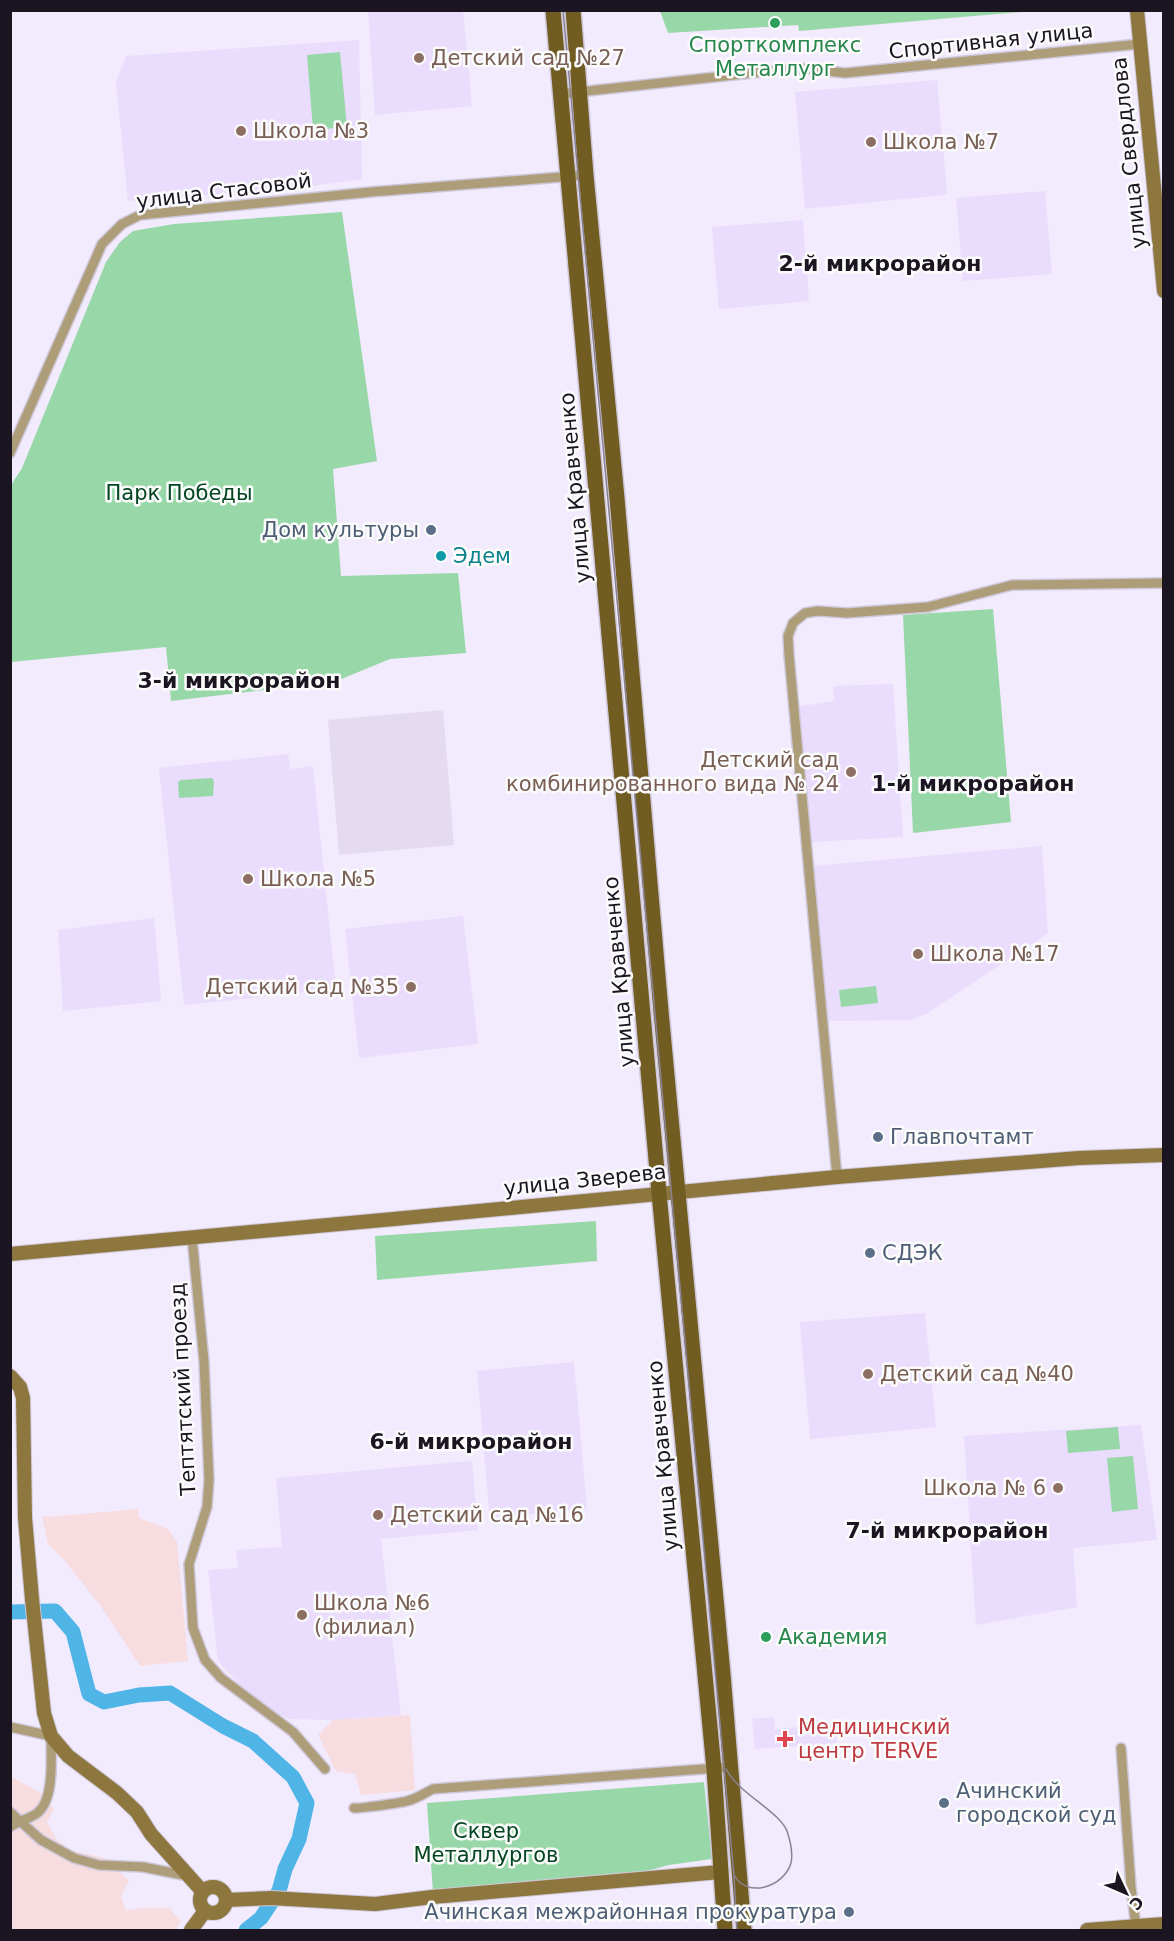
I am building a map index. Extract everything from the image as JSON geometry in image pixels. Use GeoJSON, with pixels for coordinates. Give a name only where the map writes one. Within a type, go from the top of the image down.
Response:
{"type":"FeatureCollection","features":[{"type":"Feature","properties":{"kind":"main road","name":"улица Кравченко"},"geometry":{"type":"LineString","coordinates":[[553,10],[622,790],[714,1768],[725,1930]]}},
{"type":"Feature","properties":{"kind":"main road","name":"улица Кравченко"},"geometry":{"type":"LineString","coordinates":[[573,10],[657,970],[714,1571],[744,1930]]}},
{"type":"Feature","properties":{"kind":"main road","name":"улица Свердлова"},"geometry":{"type":"LineString","coordinates":[[1137,10],[1164,291]]}},
{"type":"Feature","properties":{"kind":"main road","name":"улица Зверева"},"geometry":{"type":"LineString","coordinates":[[10,1254],[837,1177],[1079,1158],[1164,1155]]}},
{"type":"Feature","properties":{"kind":"main road"},"geometry":{"type":"LineString","coordinates":[[13,1378],[20,1387],[23,1398],[25,1518],[44,1713],[51,1736],[68,1756],[117,1793],[137,1812],[151,1834],[204,1892]]}},
{"type":"Feature","properties":{"kind":"main road"},"geometry":{"type":"LineString","coordinates":[[226,1900],[271,1899],[375,1904],[739,1870]]}},
{"type":"Feature","properties":{"kind":"main road"},"geometry":{"type":"LineString","coordinates":[[213,1887],[220,1889],[226,1900],[220,1911],[210,1913],[205,1911],[200,1903],[204,1892],[213,1887]]}},
{"type":"Feature","properties":{"kind":"main road"},"geometry":{"type":"LineString","coordinates":[[722,1901],[741,1907]]}},
{"type":"Feature","properties":{"kind":"main road"},"geometry":{"type":"LineString","coordinates":[[191,1930],[205,1911]]}},
{"type":"Feature","properties":{"kind":"main road"},"geometry":{"type":"LineString","coordinates":[[1087,1930],[1164,1924]]}},
{"type":"Feature","properties":{"kind":"street"},"geometry":{"type":"LineString","coordinates":[[556,42],[575,39]]}},
{"type":"Feature","properties":{"kind":"street","name":"Спортивная улица"},"geometry":{"type":"LineString","coordinates":[[560,94],[799,68],[845,73],[1140,44]]}},
{"type":"Feature","properties":{"kind":"street","name":"улица Стасовой"},"geometry":{"type":"LineString","coordinates":[[10,453],[102,244],[122,224],[140,215],[372,192],[586,175]]}},
{"type":"Feature","properties":{"kind":"street"},"geometry":{"type":"LineString","coordinates":[[586,380],[605,377]]}},
{"type":"Feature","properties":{"kind":"street"},"geometry":{"type":"LineString","coordinates":[[837,1177],[789,655],[788,636],[793,623],[805,613],[818,611],[847,613],[928,607],[1012,585],[1164,583]]}},
{"type":"Feature","properties":{"kind":"street"},"geometry":{"type":"LineString","coordinates":[[618,731],[637,730]]}},
{"type":"Feature","properties":{"kind":"street"},"geometry":{"type":"LineString","coordinates":[[622,790],[642,788]]}},
{"type":"Feature","properties":{"kind":"street"},"geometry":{"type":"LineString","coordinates":[[628,850],[647,849]]}},
{"type":"Feature","properties":{"kind":"street"},"geometry":{"type":"LineString","coordinates":[[634,912],[652,910]]}},
{"type":"Feature","properties":{"kind":"street"},"geometry":{"type":"LineString","coordinates":[[639,972],[657,970]]}},
{"type":"Feature","properties":{"kind":"street"},"geometry":{"type":"LineString","coordinates":[[643,1012],[661,1011]]}},
{"type":"Feature","properties":{"kind":"street"},"geometry":{"type":"LineString","coordinates":[[650,1082],[668,1081]]}},
{"type":"Feature","properties":{"kind":"street","name":"Тептятский проезд"},"geometry":{"type":"LineString","coordinates":[[192,1237],[204,1361],[209,1480],[207,1507],[189,1564],[193,1628],[206,1660],[221,1678],[293,1732],[324,1769]]}},
{"type":"Feature","properties":{"kind":"street"},"geometry":{"type":"LineString","coordinates":[[668,1282],[686,1280]]}},
{"type":"Feature","properties":{"kind":"street"},"geometry":{"type":"LineString","coordinates":[[690,1519],[709,1515]]}},
{"type":"Feature","properties":{"kind":"street"},"geometry":{"type":"LineString","coordinates":[[695,1574],[714,1571]]}},
{"type":"Feature","properties":{"kind":"street"},"geometry":{"type":"LineString","coordinates":[[10,1727],[51,1736],[51,1770],[43,1806],[36,1814],[10,1827]]}},
{"type":"Feature","properties":{"kind":"street"},"geometry":{"type":"LineString","coordinates":[[1120,1748],[1136,1927]]}},
{"type":"Feature","properties":{"kind":"street"},"geometry":{"type":"LineString","coordinates":[[354,1808],[408,1801],[433,1789],[731,1767]]}},
{"type":"Feature","properties":{"kind":"street"},"geometry":{"type":"LineString","coordinates":[[10,1812],[41,1840],[74,1857],[99,1865],[143,1867],[190,1877]]}},
{"type":"Feature","properties":{"kind":"street"},"geometry":{"type":"LineString","coordinates":[[722,1901],[740,1891]]}},
{"type":"Feature","properties":{"kind":"shaded area","name":"Детский сад №27"},"geometry":{"type":"Polygon","coordinates":[[[368,11],[463,11],[472,106],[375,115],[368,11]]]}},
{"type":"Feature","properties":{"kind":"shaded area","name":"Школа №3"},"geometry":{"type":"Polygon","coordinates":[[[359,40],[362,179],[289,189],[128,201],[116,82],[126,56],[359,40]]]}},
{"type":"Feature","properties":{"kind":"shaded area","name":"Школа №7"},"geometry":{"type":"Polygon","coordinates":[[[937,80],[947,193],[805,209],[795,92],[937,80]]]}},
{"type":"Feature","properties":{"kind":"shaded area"},"geometry":{"type":"Polygon","coordinates":[[[1045,191],[1052,274],[963,281],[956,198],[1045,191]]]}},
{"type":"Feature","properties":{"kind":"shaded area"},"geometry":{"type":"Polygon","coordinates":[[[803,220],[809,301],[719,309],[712,227],[803,220]]]}},
{"type":"Feature","properties":{"kind":"shaded area","name":"Детский сад комбинированного вида № 24"},"geometry":{"type":"Polygon","coordinates":[[[893,684],[903,837],[811,842],[796,707],[834,701],[833,686],[893,684]]]}},
{"type":"Feature","properties":{"kind":"shaded area"},"geometry":{"type":"Polygon","coordinates":[[[443,710],[454,845],[339,855],[328,720],[443,710]]]}},
{"type":"Feature","properties":{"kind":"shaded area","name":"Школа №5"},"geometry":{"type":"Polygon","coordinates":[[[288,754],[290,769],[313,766],[336,989],[184,1005],[159,768],[288,754]]]}},
{"type":"Feature","properties":{"kind":"shaded area","name":"Школа №17"},"geometry":{"type":"Polygon","coordinates":[[[1042,846],[1048,933],[926,1014],[910,1020],[827,1021],[813,866],[1042,846]]]}},
{"type":"Feature","properties":{"kind":"shaded area","name":"Детский сад №35"},"geometry":{"type":"Polygon","coordinates":[[[463,916],[478,1044],[359,1058],[345,929],[463,916]]]}},
{"type":"Feature","properties":{"kind":"shaded area"},"geometry":{"type":"Polygon","coordinates":[[[154,918],[161,1001],[63,1011],[58,930],[154,918]]]}},
{"type":"Feature","properties":{"kind":"shaded area","name":"Детский сад №40"},"geometry":{"type":"Polygon","coordinates":[[[925,1313],[936,1427],[810,1439],[800,1322],[925,1313]]]}},
{"type":"Feature","properties":{"kind":"shaded area"},"geometry":{"type":"Polygon","coordinates":[[[574,1362],[587,1508],[490,1519],[477,1371],[574,1362]]]}},
{"type":"Feature","properties":{"kind":"shaded area","name":"Школа № 6"},"geometry":{"type":"Polygon","coordinates":[[[1141,1425],[1157,1540],[1073,1548],[1077,1607],[976,1625],[964,1436],[1141,1425]]]}},
{"type":"Feature","properties":{"kind":"shaded area","name":"Школа №6 (филиал)"},"geometry":{"type":"Polygon","coordinates":[[[472,1461],[478,1530],[381,1539],[401,1715],[333,1720],[290,1719],[259,1705],[218,1661],[208,1570],[238,1568],[236,1550],[282,1547],[276,1478],[472,1461]]]}},
{"type":"Feature","properties":{"kind":"shaded area"},"geometry":{"type":"Polygon","coordinates":[[[138,1509],[139,1518],[168,1529],[177,1541],[188,1661],[140,1666],[100,1605],[48,1544],[42,1516],[138,1509]]]}},
{"type":"Feature","properties":{"kind":"shaded area"},"geometry":{"type":"Polygon","coordinates":[[[410,1715],[415,1790],[361,1795],[355,1774],[336,1771],[318,1735],[333,1720],[410,1715]]]}},
{"type":"Feature","properties":{"kind":"shaded area"},"geometry":{"type":"Polygon","coordinates":[[[774,1717],[775,1729],[835,1724],[837,1743],[755,1749],[752,1719],[774,1717]]]}},
{"type":"Feature","properties":{"kind":"shaded area"},"geometry":{"type":"Polygon","coordinates":[[[10,1776],[39,1792],[54,1809],[47,1822],[57,1840],[73,1851],[105,1858],[129,1881],[121,1896],[126,1911],[141,1908],[169,1908],[181,1921],[176,1930],[11,1930],[10,1776]]]}},
{"type":"Feature","properties":{"kind":"green space","name":"Спорткомплекс Металлург"},"geometry":{"type":"Polygon","coordinates":[[[660,10],[1033,11],[799,31],[798,25],[668,33],[660,10]]]}},
{"type":"Feature","properties":{"kind":"green space"},"geometry":{"type":"Polygon","coordinates":[[[340,52],[347,127],[313,130],[307,55],[340,52]]]}},
{"type":"Feature","properties":{"kind":"green space","name":"Парк Победы"},"geometry":{"type":"Polygon","coordinates":[[[342,212],[377,461],[333,469],[341,576],[458,573],[466,653],[390,659],[334,682],[171,701],[166,647],[11,662],[11,485],[22,468],[106,262],[120,242],[133,231],[174,224],[342,212]]]}},
{"type":"Feature","properties":{"kind":"green space"},"geometry":{"type":"Polygon","coordinates":[[[993,609],[1011,822],[913,833],[903,615],[993,609]]]}},
{"type":"Feature","properties":{"kind":"green space"},"geometry":{"type":"Polygon","coordinates":[[[212,778],[214,781],[213,796],[179,798],[178,782],[181,780],[212,778]]]}},
{"type":"Feature","properties":{"kind":"green space"},"geometry":{"type":"Polygon","coordinates":[[[876,986],[878,1003],[841,1007],[839,990],[876,986]]]}},
{"type":"Feature","properties":{"kind":"green space"},"geometry":{"type":"Polygon","coordinates":[[[596,1221],[597,1261],[377,1280],[375,1236],[596,1221]]]}},
{"type":"Feature","properties":{"kind":"green space"},"geometry":{"type":"Polygon","coordinates":[[[1118,1427],[1120,1449],[1068,1453],[1066,1431],[1118,1427]]]}},
{"type":"Feature","properties":{"kind":"green space"},"geometry":{"type":"Polygon","coordinates":[[[1133,1456],[1138,1509],[1112,1512],[1107,1458],[1133,1456]]]}},
{"type":"Feature","properties":{"kind":"green space","name":"Сквер Металлургов"},"geometry":{"type":"Polygon","coordinates":[[[704,1782],[712,1859],[669,1865],[647,1871],[433,1893],[427,1803],[704,1782]]]}},
{"type":"Feature","properties":{"kind":"waterway"},"geometry":{"type":"LineString","coordinates":[[10,1612],[55,1611],[73,1632],[89,1694],[104,1702],[139,1695],[170,1693],[223,1726],[253,1741],[293,1777],[307,1803],[299,1839],[285,1869],[279,1891],[261,1918],[246,1930]]}},
{"type":"Feature","properties":{"kind":"tram line"},"geometry":{"type":"LineString","coordinates":[[563,10],[734,1876],[737,1930]]}},
{"type":"Feature","properties":{"kind":"tram line"},"geometry":{"type":"LineString","coordinates":[[726,1769],[740,1786],[783,1824],[787,1831],[791,1851],[791,1863],[787,1871],[773,1884],[765,1887],[747,1887],[734,1875]]}},
{"type":"Feature","properties":{"kind":"place","name":"Спорткомплекс Металлург"},"geometry":{"type":"Point","coordinates":[775,23]}},
{"type":"Feature","properties":{"kind":"place","name":"Детский сад №27"},"geometry":{"type":"Point","coordinates":[419,58]}},
{"type":"Feature","properties":{"kind":"place","name":"Школа №3"},"geometry":{"type":"Point","coordinates":[241,131]}},
{"type":"Feature","properties":{"kind":"place","name":"Школа №7"},"geometry":{"type":"Point","coordinates":[871,142]}},
{"type":"Feature","properties":{"kind":"place","name":"Дом культуры"},"geometry":{"type":"Point","coordinates":[431,530]}},
{"type":"Feature","properties":{"kind":"place","name":"Эдем"},"geometry":{"type":"Point","coordinates":[441,556]}},
{"type":"Feature","properties":{"kind":"place","name":"Детский сад комбинированного вида № 24"},"geometry":{"type":"Point","coordinates":[851,772]}},
{"type":"Feature","properties":{"kind":"place","name":"Школа №5"},"geometry":{"type":"Point","coordinates":[248,879]}},
{"type":"Feature","properties":{"kind":"place","name":"Школа №17"},"geometry":{"type":"Point","coordinates":[918,954]}},
{"type":"Feature","properties":{"kind":"place","name":"Детский сад №35"},"geometry":{"type":"Point","coordinates":[411,987]}},
{"type":"Feature","properties":{"kind":"place","name":"Главпочтамт"},"geometry":{"type":"Point","coordinates":[878,1137]}},
{"type":"Feature","properties":{"kind":"place","name":"СДЭК"},"geometry":{"type":"Point","coordinates":[870,1253]}},
{"type":"Feature","properties":{"kind":"place","name":"Детский сад №40"},"geometry":{"type":"Point","coordinates":[868,1374]}},
{"type":"Feature","properties":{"kind":"place","name":"Школа № 6"},"geometry":{"type":"Point","coordinates":[1058,1488]}},
{"type":"Feature","properties":{"kind":"place","name":"Детский сад №16"},"geometry":{"type":"Point","coordinates":[378,1515]}},
{"type":"Feature","properties":{"kind":"place","name":"Школа №6 (филиал)"},"geometry":{"type":"Point","coordinates":[302,1615]}},
{"type":"Feature","properties":{"kind":"place","name":"Академия"},"geometry":{"type":"Point","coordinates":[766,1637]}},
{"type":"Feature","properties":{"kind":"place","name":"Медицинский центр TERVE"},"geometry":{"type":"Point","coordinates":[785,1739]}},
{"type":"Feature","properties":{"kind":"place","name":"Ачинский городской суд"},"geometry":{"type":"Point","coordinates":[944,1803]}},
{"type":"Feature","properties":{"kind":"place","name":"Ачинская межрайонная прокуратура"},"geometry":{"type":"Point","coordinates":[849,1912]}},
{"type":"Feature","properties":{"kind":"district","name":"2-й микрорайон"},"geometry":{"type":"Point","coordinates":[880,263]}},
{"type":"Feature","properties":{"kind":"district","name":"3-й микрорайон"},"geometry":{"type":"Point","coordinates":[239,680]}},
{"type":"Feature","properties":{"kind":"district","name":"1-й микрорайон"},"geometry":{"type":"Point","coordinates":[973,783]}},
{"type":"Feature","properties":{"kind":"district","name":"6-й микрорайон"},"geometry":{"type":"Point","coordinates":[471,1441]}},
{"type":"Feature","properties":{"kind":"district","name":"7-й микрорайон"},"geometry":{"type":"Point","coordinates":[947,1530]}}]}
